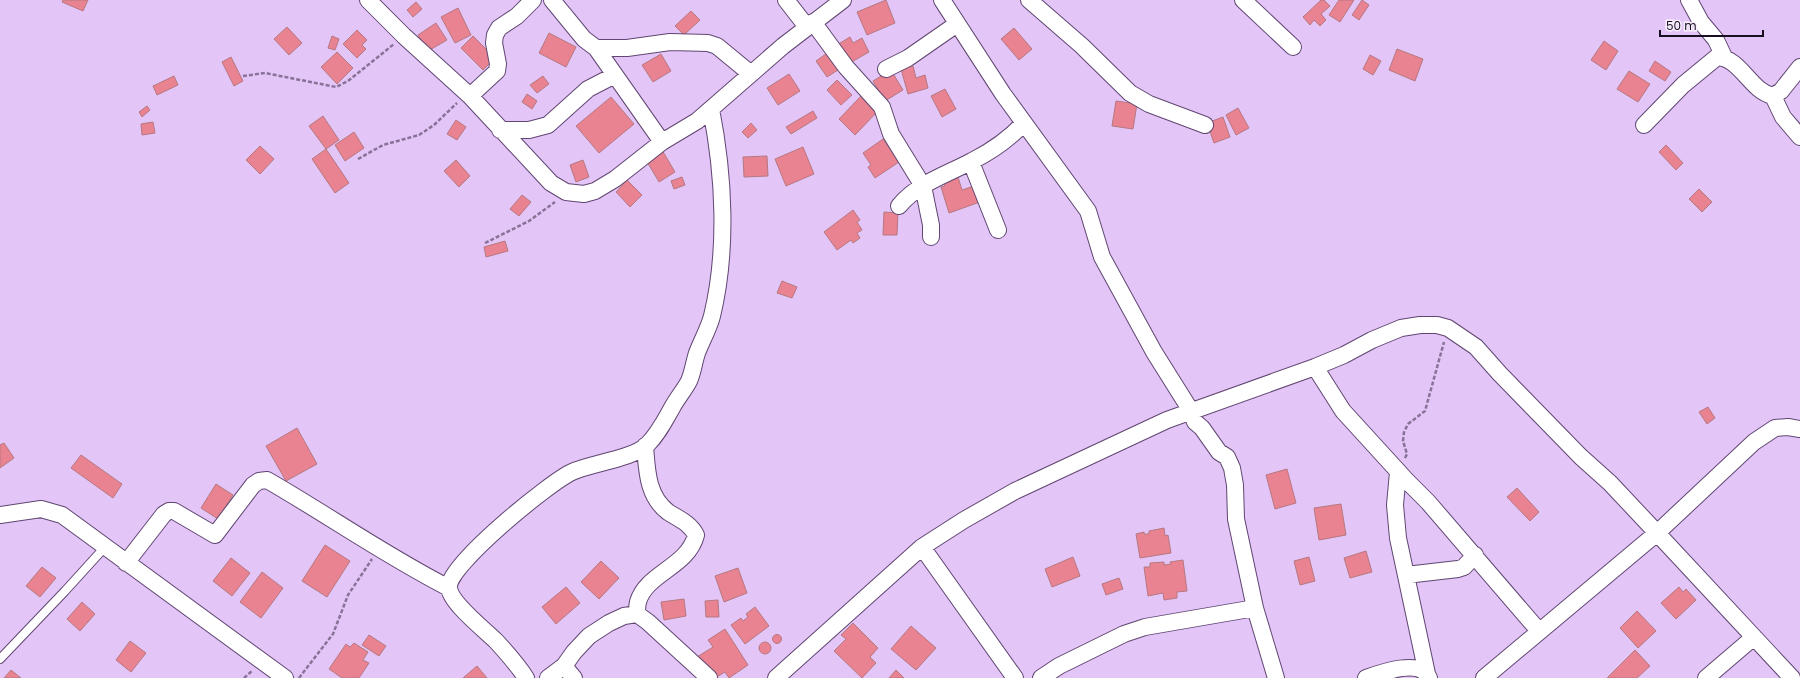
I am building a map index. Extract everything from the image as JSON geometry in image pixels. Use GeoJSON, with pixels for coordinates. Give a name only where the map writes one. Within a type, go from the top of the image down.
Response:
{"type":"FeatureCollection","features":[{"type":"Feature","properties":{"kind":"street"},"geometry":{"type":"LineString","coordinates":[[368,0],[404,36],[468,94],[551,183],[568,192],[584,194],[595,191],[615,179],[662,142],[697,121],[810,25],[843,0]]}},
{"type":"Feature","properties":{"kind":"street"},"geometry":{"type":"LineString","coordinates":[[468,94],[497,71],[498,64],[494,43],[495,35],[499,28],[517,16],[533,0]]}},
{"type":"Feature","properties":{"kind":"street"},"geometry":{"type":"LineString","coordinates":[[552,0],[584,39],[596,48],[662,142]]}},
{"type":"Feature","properties":{"kind":"street"},"geometry":{"type":"LineString","coordinates":[[786,0],[882,107],[891,134],[923,186],[931,225],[931,237]]}},
{"type":"Feature","properties":{"kind":"street"},"geometry":{"type":"LineString","coordinates":[[942,0],[998,88],[1088,211],[1102,257],[1154,352],[1191,411],[1195,422],[1202,428],[1219,452],[1227,457],[1232,468],[1235,485],[1236,519],[1255,608],[1276,678]]}},
{"type":"Feature","properties":{"kind":"street"},"geometry":{"type":"LineString","coordinates":[[1029,0],[1082,46],[1130,93],[1149,104],[1205,125]]}},
{"type":"Feature","properties":{"kind":"street"},"geometry":{"type":"LineString","coordinates":[[1243,0],[1293,47]]}},
{"type":"Feature","properties":{"kind":"street"},"geometry":{"type":"LineString","coordinates":[[1689,0],[1701,22],[1716,40],[1724,57]]}},
{"type":"Feature","properties":{"kind":"street"},"geometry":{"type":"LineString","coordinates":[[886,69],[908,58],[957,24]]}},
{"type":"Feature","properties":{"kind":"street"},"geometry":{"type":"LineString","coordinates":[[596,48],[626,48],[670,42],[708,43],[718,46],[752,74]]}},
{"type":"Feature","properties":{"kind":"street"},"geometry":{"type":"LineString","coordinates":[[1644,125],[1683,85],[1699,71],[1717,57],[1724,57],[1731,61],[1761,91],[1773,96],[1783,117],[1800,137]]}},
{"type":"Feature","properties":{"kind":"street"},"geometry":{"type":"LineString","coordinates":[[1773,96],[1782,91],[1800,67]]}},
{"type":"Feature","properties":{"kind":"street"},"geometry":{"type":"LineString","coordinates":[[500,130],[529,130],[542,128],[548,125],[588,89],[615,75]]}},
{"type":"Feature","properties":{"kind":"street"},"geometry":{"type":"LineString","coordinates":[[448,588],[450,579],[458,567],[514,514],[550,485],[572,472],[618,458],[646,446],[660,431],[689,381],[697,353],[712,318],[717,294],[722,227],[721,169],[711,109]]}},
{"type":"Feature","properties":{"kind":"street"},"geometry":{"type":"LineString","coordinates":[[899,206],[905,198],[923,186],[971,162],[1005,142],[1024,123]]}},
{"type":"Feature","properties":{"kind":"street"},"geometry":{"type":"LineString","coordinates":[[971,162],[998,230]]}},
{"type":"Feature","properties":{"kind":"street"},"geometry":{"type":"LineString","coordinates":[[776,678],[922,546],[1015,491],[1167,420],[1315,367],[1401,328],[1420,325],[1437,325],[1448,328],[1476,347],[1500,374],[1581,457],[1610,483],[1792,678]]}},
{"type":"Feature","properties":{"kind":"street"},"geometry":{"type":"LineString","coordinates":[[1315,367],[1343,412],[1428,502],[1539,631]]}},
{"type":"Feature","properties":{"kind":"street"},"geometry":{"type":"LineString","coordinates":[[1484,678],[1657,533],[1754,442],[1775,428],[1788,427],[1800,429]]}},
{"type":"Feature","properties":{"kind":"street"},"geometry":{"type":"LineString","coordinates":[[637,614],[638,601],[644,592],[653,581],[678,562],[687,553],[694,543],[696,535],[692,527],[667,511],[653,494],[647,470],[646,446]]}},
{"type":"Feature","properties":{"kind":"street"},"geometry":{"type":"LineString","coordinates":[[1398,471],[1395,505],[1398,538],[1428,676]]}},
{"type":"Feature","properties":{"kind":"street"},"geometry":{"type":"LineString","coordinates":[[126,563],[164,514],[169,511],[174,511],[215,535],[252,485],[259,481],[267,480],[311,505],[406,567],[448,588],[454,599],[518,666],[526,678]]}},
{"type":"Feature","properties":{"kind":"street"},"geometry":{"type":"LineString","coordinates":[[0,515],[41,509],[62,515],[285,678]]}},
{"type":"Feature","properties":{"kind":"street"},"geometry":{"type":"LineString","coordinates":[[922,546],[1015,678]]}},
{"type":"Feature","properties":{"kind":"street"},"geometry":{"type":"LineString","coordinates":[[1406,575],[1458,569],[1464,567],[1475,556]]}},
{"type":"Feature","properties":{"kind":"street"},"geometry":{"type":"LineString","coordinates":[[1041,678],[1059,666],[1124,634],[1145,627],[1255,608]]}},
{"type":"Feature","properties":{"kind":"street"},"geometry":{"type":"LineString","coordinates":[[548,678],[569,672],[588,636],[624,616],[637,614],[648,622],[709,678]]}},
{"type":"Feature","properties":{"kind":"street"},"geometry":{"type":"LineString","coordinates":[[1706,678],[1754,637]]}},
{"type":"Feature","properties":{"kind":"street"},"geometry":{"type":"LineString","coordinates":[[1366,678],[1389,671],[1409,668],[1420,669],[1428,676]]}},
{"type":"Feature","properties":{"kind":"lane"},"geometry":{"type":"LineString","coordinates":[[0,659],[65,592],[105,547]]}},
{"type":"Feature","properties":{"kind":"path"},"geometry":{"type":"LineString","coordinates":[[243,76],[265,74],[336,87],[348,81],[404,36]]}},
{"type":"Feature","properties":{"kind":"path"},"geometry":{"type":"LineString","coordinates":[[358,158],[383,145],[419,135],[434,125],[468,94]]}},
{"type":"Feature","properties":{"kind":"path"},"geometry":{"type":"LineString","coordinates":[[485,243],[528,221],[568,192]]}},
{"type":"Feature","properties":{"kind":"path"},"geometry":{"type":"LineString","coordinates":[[1398,471],[1407,454],[1403,441],[1404,432],[1408,424],[1425,411],[1430,387],[1448,328]]}},
{"type":"Feature","properties":{"kind":"path"},"geometry":{"type":"LineString","coordinates":[[300,678],[333,634],[348,596],[379,549]]}},
{"type":"Feature","properties":{"kind":"building"},"geometry":{"type":"Polygon","coordinates":[[[63,0],[88,0],[83,11],[62,2],[63,0]]]}},
{"type":"Feature","properties":{"kind":"building"},"geometry":{"type":"Polygon","coordinates":[[[886,0],[895,23],[867,35],[857,12],[886,0]]]}},
{"type":"Feature","properties":{"kind":"building"},"geometry":{"type":"Polygon","coordinates":[[[1321,0],[1324,0],[1330,6],[1321,14],[1326,20],[1320,26],[1314,20],[1310,25],[1303,17],[1321,0]]]}},
{"type":"Feature","properties":{"kind":"building"},"geometry":{"type":"Polygon","coordinates":[[[1339,0],[1354,0],[1340,22],[1329,15],[1339,0]]]}},
{"type":"Feature","properties":{"kind":"building"},"geometry":{"type":"Polygon","coordinates":[[[1362,0],[1369,5],[1359,20],[1352,15],[1362,0]]]}},
{"type":"Feature","properties":{"kind":"building"},"geometry":{"type":"Polygon","coordinates":[[[416,2],[422,9],[413,17],[407,10],[416,2]]]}},
{"type":"Feature","properties":{"kind":"building"},"geometry":{"type":"Polygon","coordinates":[[[458,8],[471,35],[455,43],[441,17],[458,8]]]}},
{"type":"Feature","properties":{"kind":"building"},"geometry":{"type":"Polygon","coordinates":[[[691,11],[700,20],[684,35],[675,26],[691,11]]]}},
{"type":"Feature","properties":{"kind":"building"},"geometry":{"type":"Polygon","coordinates":[[[436,23],[447,40],[428,51],[418,35],[436,23]]]}},
{"type":"Feature","properties":{"kind":"building"},"geometry":{"type":"Polygon","coordinates":[[[287,27],[302,43],[289,55],[274,39],[287,27]]]}},
{"type":"Feature","properties":{"kind":"building"},"geometry":{"type":"Polygon","coordinates":[[[1014,28],[1032,49],[1019,60],[1001,39],[1014,28]]]}},
{"type":"Feature","properties":{"kind":"building"},"geometry":{"type":"Polygon","coordinates":[[[357,30],[367,40],[362,45],[366,49],[357,58],[343,44],[357,30]]]}},
{"type":"Feature","properties":{"kind":"building"},"geometry":{"type":"Polygon","coordinates":[[[549,33],[576,47],[566,67],[539,53],[549,33]]]}},
{"type":"Feature","properties":{"kind":"building"},"geometry":{"type":"Polygon","coordinates":[[[332,36],[339,39],[335,50],[328,48],[332,36]]]}},
{"type":"Feature","properties":{"kind":"building"},"geometry":{"type":"Polygon","coordinates":[[[473,36],[495,58],[483,70],[461,48],[473,36]]]}},
{"type":"Feature","properties":{"kind":"building"},"geometry":{"type":"Polygon","coordinates":[[[850,37],[853,43],[862,38],[869,52],[848,64],[837,45],[850,37]]]}},
{"type":"Feature","properties":{"kind":"building"},"geometry":{"type":"Polygon","coordinates":[[[1604,41],[1618,51],[1606,70],[1591,60],[1604,41]]]}},
{"type":"Feature","properties":{"kind":"building"},"geometry":{"type":"Polygon","coordinates":[[[1397,49],[1423,59],[1415,81],[1389,70],[1397,49]]]}},
{"type":"Feature","properties":{"kind":"building"},"geometry":{"type":"Polygon","coordinates":[[[830,51],[841,68],[827,77],[816,61],[830,51]]]}},
{"type":"Feature","properties":{"kind":"building"},"geometry":{"type":"Polygon","coordinates":[[[337,52],[353,68],[337,84],[321,67],[337,52]]]}},
{"type":"Feature","properties":{"kind":"building"},"geometry":{"type":"Polygon","coordinates":[[[661,54],[671,71],[653,82],[642,65],[661,54]]]}},
{"type":"Feature","properties":{"kind":"building"},"geometry":{"type":"Polygon","coordinates":[[[1370,55],[1381,61],[1373,75],[1363,69],[1370,55]]]}},
{"type":"Feature","properties":{"kind":"building"},"geometry":{"type":"Polygon","coordinates":[[[231,57],[243,81],[234,86],[222,62],[231,57]]]}},
{"type":"Feature","properties":{"kind":"building"},"geometry":{"type":"Polygon","coordinates":[[[1655,61],[1671,72],[1665,81],[1649,71],[1655,61]]]}},
{"type":"Feature","properties":{"kind":"building"},"geometry":{"type":"Polygon","coordinates":[[[913,66],[916,78],[925,75],[928,88],[908,94],[901,69],[913,66]]]}},
{"type":"Feature","properties":{"kind":"building"},"geometry":{"type":"Polygon","coordinates":[[[891,70],[903,90],[885,101],[873,81],[891,70]]]}},
{"type":"Feature","properties":{"kind":"building"},"geometry":{"type":"Polygon","coordinates":[[[1629,71],[1650,84],[1638,102],[1617,89],[1629,71]]]}},
{"type":"Feature","properties":{"kind":"building"},"geometry":{"type":"Polygon","coordinates":[[[789,74],[800,91],[778,105],[767,88],[789,74]]]}},
{"type":"Feature","properties":{"kind":"building"},"geometry":{"type":"Polygon","coordinates":[[[174,76],[178,85],[157,95],[153,86],[174,76]]]}},
{"type":"Feature","properties":{"kind":"building"},"geometry":{"type":"Polygon","coordinates":[[[543,76],[549,84],[537,93],[530,85],[543,76]]]}},
{"type":"Feature","properties":{"kind":"building"},"geometry":{"type":"Polygon","coordinates":[[[837,80],[852,95],[841,105],[827,90],[837,80]]]}},
{"type":"Feature","properties":{"kind":"building"},"geometry":{"type":"Polygon","coordinates":[[[945,89],[956,109],[942,117],[931,96],[945,89]]]}},
{"type":"Feature","properties":{"kind":"building"},"geometry":{"type":"Polygon","coordinates":[[[527,94],[537,101],[532,109],[522,102],[527,94]]]}},
{"type":"Feature","properties":{"kind":"building"},"geometry":{"type":"Polygon","coordinates":[[[862,95],[878,111],[855,135],[839,119],[862,95]]]}},
{"type":"Feature","properties":{"kind":"building"},"geometry":{"type":"Polygon","coordinates":[[[611,97],[634,124],[599,153],[576,126],[611,97]]]}},
{"type":"Feature","properties":{"kind":"building"},"geometry":{"type":"Polygon","coordinates":[[[1116,101],[1137,104],[1133,129],[1112,126],[1116,101]]]}},
{"type":"Feature","properties":{"kind":"building"},"geometry":{"type":"Polygon","coordinates":[[[147,106],[150,110],[142,117],[139,112],[147,106]]]}},
{"type":"Feature","properties":{"kind":"building"},"geometry":{"type":"Polygon","coordinates":[[[1238,108],[1249,128],[1236,135],[1226,115],[1238,108]]]}},
{"type":"Feature","properties":{"kind":"building"},"geometry":{"type":"Polygon","coordinates":[[[813,111],[817,118],[791,134],[786,127],[813,111]]]}},
{"type":"Feature","properties":{"kind":"building"},"geometry":{"type":"Polygon","coordinates":[[[323,116],[339,140],[326,149],[309,126],[323,116]]]}},
{"type":"Feature","properties":{"kind":"building"},"geometry":{"type":"Polygon","coordinates":[[[1223,117],[1230,137],[1214,143],[1207,123],[1223,117]]]}},
{"type":"Feature","properties":{"kind":"building"},"geometry":{"type":"Polygon","coordinates":[[[456,120],[466,127],[457,140],[447,134],[456,120]]]}},
{"type":"Feature","properties":{"kind":"building"},"geometry":{"type":"Polygon","coordinates":[[[153,122],[155,133],[142,135],[141,124],[153,122]]]}},
{"type":"Feature","properties":{"kind":"building"},"geometry":{"type":"Polygon","coordinates":[[[751,123],[757,130],[748,138],[742,132],[751,123]]]}},
{"type":"Feature","properties":{"kind":"building"},"geometry":{"type":"Polygon","coordinates":[[[354,132],[364,148],[345,161],[335,145],[354,132]]]}},
{"type":"Feature","properties":{"kind":"building"},"geometry":{"type":"Polygon","coordinates":[[[883,139],[899,162],[875,178],[868,167],[871,165],[863,153],[883,139]]]}},
{"type":"Feature","properties":{"kind":"building"},"geometry":{"type":"Polygon","coordinates":[[[1666,145],[1683,163],[1676,170],[1659,152],[1666,145]]]}},
{"type":"Feature","properties":{"kind":"building"},"geometry":{"type":"Polygon","coordinates":[[[260,146],[274,159],[260,174],[246,160],[260,146]]]}},
{"type":"Feature","properties":{"kind":"building"},"geometry":{"type":"Polygon","coordinates":[[[803,147],[814,174],[786,186],[775,159],[803,147]]]}},
{"type":"Feature","properties":{"kind":"building"},"geometry":{"type":"Polygon","coordinates":[[[326,149],[349,183],[335,193],[312,159],[326,149]]]}},
{"type":"Feature","properties":{"kind":"building"},"geometry":{"type":"Polygon","coordinates":[[[662,150],[675,172],[659,182],[646,160],[662,150]]]}},
{"type":"Feature","properties":{"kind":"building"},"geometry":{"type":"Polygon","coordinates":[[[767,156],[768,176],[744,177],[743,157],[767,156]]]}},
{"type":"Feature","properties":{"kind":"building"},"geometry":{"type":"Polygon","coordinates":[[[456,160],[470,176],[459,187],[444,171],[456,160]]]}},
{"type":"Feature","properties":{"kind":"building"},"geometry":{"type":"Polygon","coordinates":[[[583,160],[589,177],[576,182],[570,165],[583,160]]]}},
{"type":"Feature","properties":{"kind":"building"},"geometry":{"type":"Polygon","coordinates":[[[682,177],[685,185],[674,189],[671,181],[682,177]]]}},
{"type":"Feature","properties":{"kind":"building"},"geometry":{"type":"Polygon","coordinates":[[[958,177],[962,190],[974,186],[980,202],[949,213],[941,187],[945,186],[943,181],[958,177]]]}},
{"type":"Feature","properties":{"kind":"building"},"geometry":{"type":"Polygon","coordinates":[[[627,180],[642,195],[630,207],[616,192],[627,180]]]}},
{"type":"Feature","properties":{"kind":"building"},"geometry":{"type":"Polygon","coordinates":[[[1699,189],[1712,202],[1702,212],[1689,199],[1699,189]]]}},
{"type":"Feature","properties":{"kind":"building"},"geometry":{"type":"Polygon","coordinates":[[[522,195],[531,202],[519,216],[510,209],[522,195]]]}},
{"type":"Feature","properties":{"kind":"building"},"geometry":{"type":"Polygon","coordinates":[[[853,210],[860,220],[857,222],[862,230],[857,233],[860,238],[853,243],[851,240],[837,250],[824,232],[853,210]]]}},
{"type":"Feature","properties":{"kind":"building"},"geometry":{"type":"Polygon","coordinates":[[[884,212],[898,213],[897,235],[883,235],[884,212]]]}},
{"type":"Feature","properties":{"kind":"building"},"geometry":{"type":"Polygon","coordinates":[[[505,241],[508,251],[486,257],[484,247],[505,241]]]}},
{"type":"Feature","properties":{"kind":"building"},"geometry":{"type":"Polygon","coordinates":[[[782,281],[797,287],[792,298],[777,293],[782,281]]]}},
{"type":"Feature","properties":{"kind":"building"},"geometry":{"type":"Polygon","coordinates":[[[1708,407],[1715,418],[1707,424],[1699,412],[1708,407]]]}},
{"type":"Feature","properties":{"kind":"building"},"geometry":{"type":"Polygon","coordinates":[[[297,428],[317,464],[286,481],[266,446],[297,428]]]}},
{"type":"Feature","properties":{"kind":"building"},"geometry":{"type":"Polygon","coordinates":[[[4,443],[14,458],[0,468],[0,445],[4,443]]]}},
{"type":"Feature","properties":{"kind":"building"},"geometry":{"type":"Polygon","coordinates":[[[81,455],[122,484],[113,498],[71,468],[81,455]]]}},
{"type":"Feature","properties":{"kind":"building"},"geometry":{"type":"Polygon","coordinates":[[[1287,469],[1296,503],[1275,509],[1266,475],[1287,469]]]}},
{"type":"Feature","properties":{"kind":"building"},"geometry":{"type":"Polygon","coordinates":[[[216,484],[233,495],[218,519],[201,508],[216,484]]]}},
{"type":"Feature","properties":{"kind":"building"},"geometry":{"type":"Polygon","coordinates":[[[1517,488],[1539,512],[1530,521],[1507,497],[1517,488]]]}},
{"type":"Feature","properties":{"kind":"building"},"geometry":{"type":"Polygon","coordinates":[[[1341,504],[1346,535],[1319,540],[1314,508],[1341,504]]]}},
{"type":"Feature","properties":{"kind":"building"},"geometry":{"type":"Polygon","coordinates":[[[1164,528],[1165,536],[1168,535],[1171,553],[1140,558],[1136,534],[1144,532],[1144,534],[1149,534],[1149,531],[1164,528]]]}},
{"type":"Feature","properties":{"kind":"building"},"geometry":{"type":"Polygon","coordinates":[[[325,545],[350,561],[327,597],[302,581],[325,545]]]}},
{"type":"Feature","properties":{"kind":"building"},"geometry":{"type":"Polygon","coordinates":[[[1366,551],[1372,572],[1350,578],[1344,558],[1366,551]]]}},
{"type":"Feature","properties":{"kind":"building"},"geometry":{"type":"Polygon","coordinates":[[[1073,557],[1080,576],[1052,587],[1045,569],[1073,557]]]}},
{"type":"Feature","properties":{"kind":"building"},"geometry":{"type":"Polygon","coordinates":[[[1309,557],[1315,581],[1300,585],[1294,561],[1309,557]]]}},
{"type":"Feature","properties":{"kind":"building"},"geometry":{"type":"Polygon","coordinates":[[[231,558],[250,573],[232,596],[213,581],[231,558]]]}},
{"type":"Feature","properties":{"kind":"building"},"geometry":{"type":"Polygon","coordinates":[[[1183,560],[1187,591],[1177,592],[1177,598],[1164,600],[1163,593],[1148,596],[1144,567],[1150,567],[1150,563],[1164,562],[1164,565],[1171,564],[1170,562],[1183,560]]]}},
{"type":"Feature","properties":{"kind":"building"},"geometry":{"type":"Polygon","coordinates":[[[601,561],[619,578],[599,599],[581,582],[601,561]]]}},
{"type":"Feature","properties":{"kind":"building"},"geometry":{"type":"Polygon","coordinates":[[[42,567],[56,578],[40,597],[26,586],[42,567]]]}},
{"type":"Feature","properties":{"kind":"building"},"geometry":{"type":"Polygon","coordinates":[[[738,568],[747,593],[724,602],[715,576],[738,568]]]}},
{"type":"Feature","properties":{"kind":"building"},"geometry":{"type":"Polygon","coordinates":[[[262,572],[283,588],[261,618],[240,602],[262,572]]]}},
{"type":"Feature","properties":{"kind":"building"},"geometry":{"type":"Polygon","coordinates":[[[1119,578],[1123,589],[1106,595],[1102,584],[1119,578]]]}},
{"type":"Feature","properties":{"kind":"building"},"geometry":{"type":"Polygon","coordinates":[[[566,587],[580,603],[556,624],[542,607],[566,587]]]}},
{"type":"Feature","properties":{"kind":"building"},"geometry":{"type":"Polygon","coordinates":[[[1679,587],[1683,592],[1686,589],[1696,600],[1676,619],[1661,603],[1679,587]]]}},
{"type":"Feature","properties":{"kind":"building"},"geometry":{"type":"Polygon","coordinates":[[[684,599],[686,616],[664,620],[661,602],[684,599]]]}},
{"type":"Feature","properties":{"kind":"building"},"geometry":{"type":"Polygon","coordinates":[[[718,600],[719,617],[706,617],[705,601],[718,600]]]}},
{"type":"Feature","properties":{"kind":"building"},"geometry":{"type":"Polygon","coordinates":[[[82,602],[95,614],[80,631],[67,619],[82,602]]]}},
{"type":"Feature","properties":{"kind":"building"},"geometry":{"type":"Polygon","coordinates":[[[755,607],[769,626],[745,644],[731,625],[741,618],[743,621],[748,617],[746,614],[755,607]]]}},
{"type":"Feature","properties":{"kind":"building"},"geometry":{"type":"Polygon","coordinates":[[[1637,611],[1656,631],[1638,648],[1620,628],[1637,611]]]}},
{"type":"Feature","properties":{"kind":"building"},"geometry":{"type":"Polygon","coordinates":[[[853,623],[878,648],[870,657],[876,663],[862,678],[834,651],[846,639],[841,635],[853,623]]]}},
{"type":"Feature","properties":{"kind":"building"},"geometry":{"type":"Polygon","coordinates":[[[911,626],[936,648],[916,670],[891,649],[911,626]]]}},
{"type":"Feature","properties":{"kind":"building"},"geometry":{"type":"Polygon","coordinates":[[[725,629],[748,665],[729,678],[725,672],[715,678],[697,657],[713,647],[708,640],[725,629]]]}},
{"type":"Feature","properties":{"kind":"building"},"geometry":{"type":"Polygon","coordinates":[[[369,635],[386,646],[379,656],[362,645],[369,635]]]}},
{"type":"Feature","properties":{"kind":"building"},"geometry":{"type":"Polygon","coordinates":[[[775,635],[779,635],[781,639],[779,643],[775,643],[773,641],[773,637],[775,635]]]}},
{"type":"Feature","properties":{"kind":"building"},"geometry":{"type":"Polygon","coordinates":[[[130,641],[146,653],[131,672],[116,660],[130,641]]]}},
{"type":"Feature","properties":{"kind":"building"},"geometry":{"type":"Polygon","coordinates":[[[767,642],[770,643],[770,653],[763,654],[760,653],[759,646],[760,643],[767,642]]]}},
{"type":"Feature","properties":{"kind":"building"},"geometry":{"type":"Polygon","coordinates":[[[354,643],[368,652],[363,660],[369,663],[359,678],[342,678],[329,669],[346,644],[350,647],[354,643]]]}},
{"type":"Feature","properties":{"kind":"building"},"geometry":{"type":"Polygon","coordinates":[[[1635,650],[1650,666],[1637,678],[1607,678],[1635,650]]]}},
{"type":"Feature","properties":{"kind":"building"},"geometry":{"type":"Polygon","coordinates":[[[477,666],[487,678],[463,678],[477,666]]]}},
{"type":"Feature","properties":{"kind":"building"},"geometry":{"type":"Polygon","coordinates":[[[11,670],[21,678],[4,678],[11,670]]]}},
{"type":"Feature","properties":{"kind":"building"},"geometry":{"type":"Polygon","coordinates":[[[896,670],[904,678],[889,678],[896,670]]]}}]}
